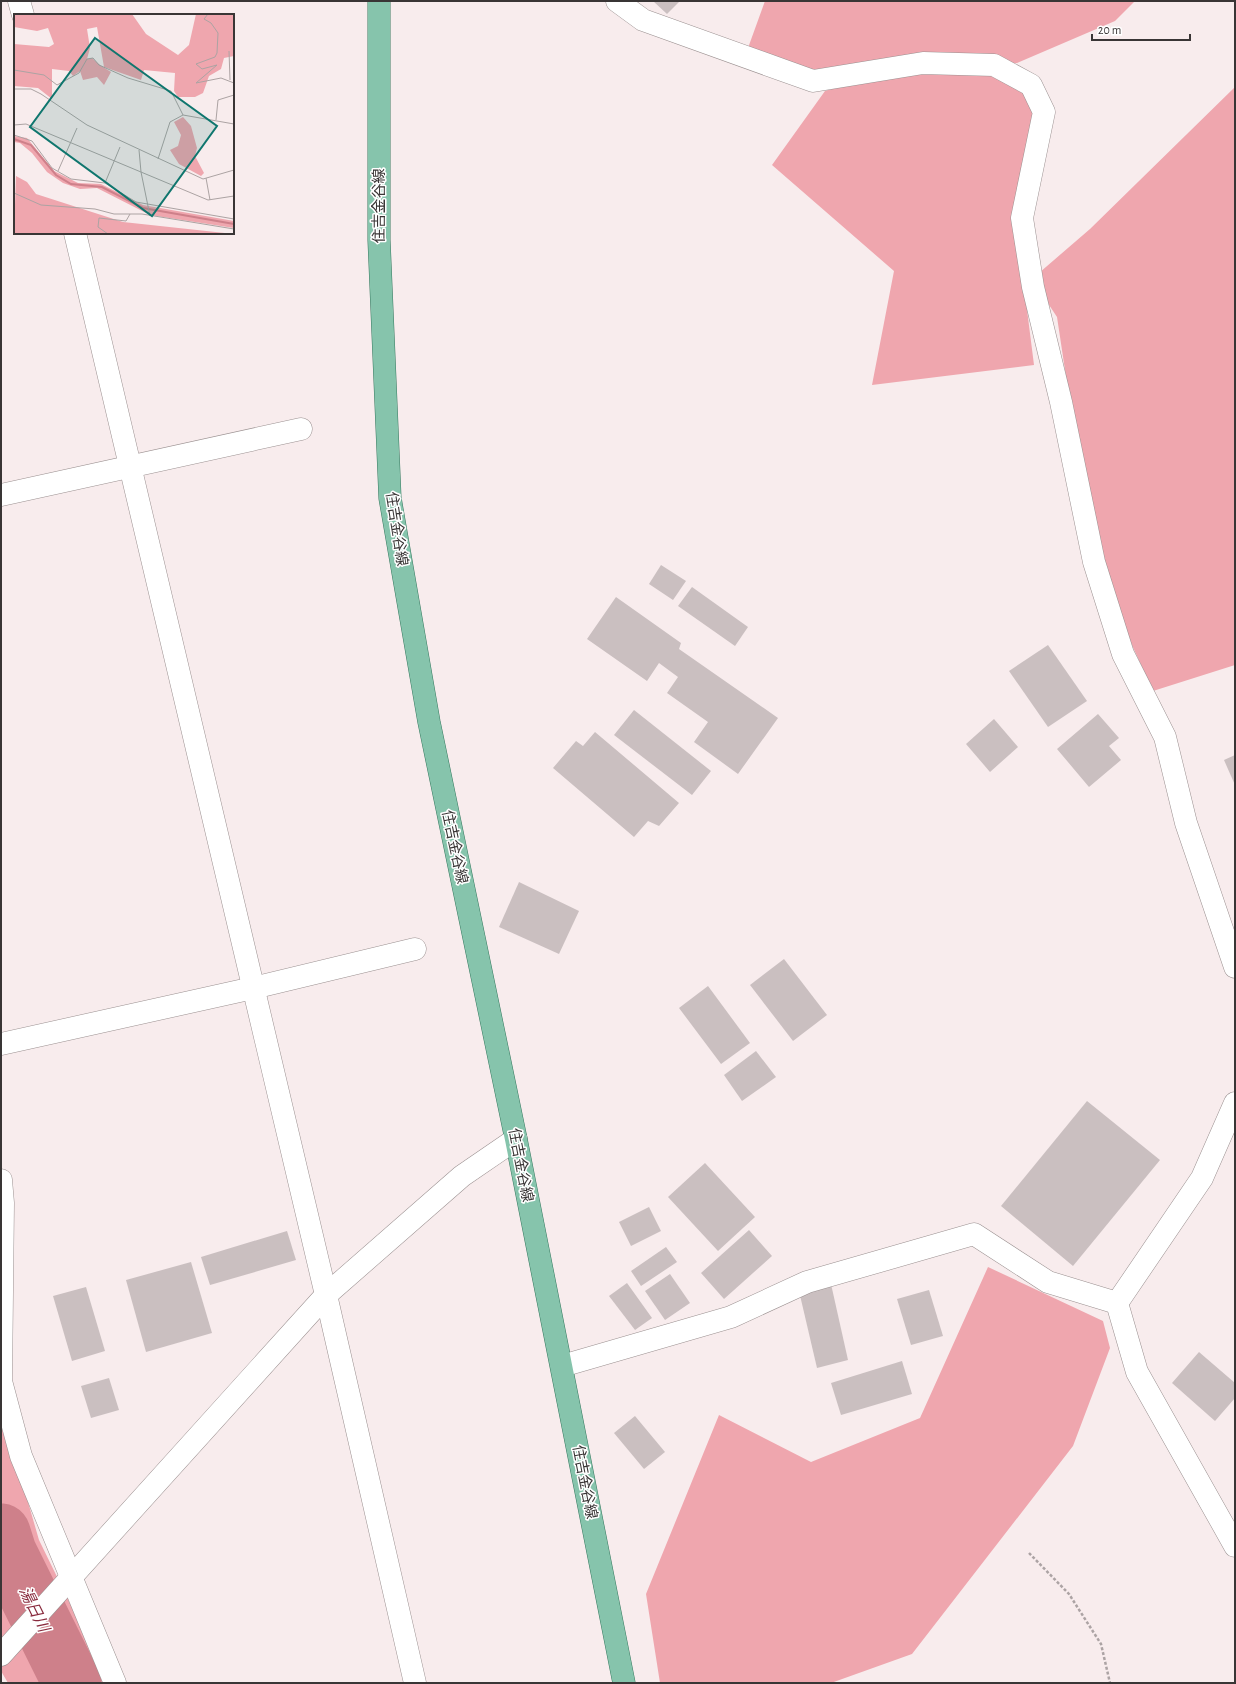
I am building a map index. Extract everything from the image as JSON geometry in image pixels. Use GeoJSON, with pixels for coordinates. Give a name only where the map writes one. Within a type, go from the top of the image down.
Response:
{"type":"FeatureCollection","features":[{"type":"Feature","properties":{"kind":"main road","name":"住吉金谷線"},"geometry":{"type":"LineString","coordinates":[[379,1],[378,240],[390,498],[429,722],[516,1139],[624,1683]]}},
{"type":"Feature","properties":{"kind":"street"},"geometry":{"type":"LineString","coordinates":[[20,1],[23,14]]}},
{"type":"Feature","properties":{"kind":"street"},"geometry":{"type":"LineString","coordinates":[[617,1],[643,20],[813,81],[923,63],[994,64],[1031,84],[1044,112],[1022,218],[1033,287],[1061,402],[1094,562],[1123,654],[1165,737],[1186,823],[1235,968]]}},
{"type":"Feature","properties":{"kind":"street"},"geometry":{"type":"LineString","coordinates":[[75,234],[326,1295],[415,1683]]}},
{"type":"Feature","properties":{"kind":"street"},"geometry":{"type":"LineString","coordinates":[[1,495],[301,429]]}},
{"type":"Feature","properties":{"kind":"street"},"geometry":{"type":"LineString","coordinates":[[1,1044],[253,988],[415,949]]}},
{"type":"Feature","properties":{"kind":"street"},"geometry":{"type":"LineString","coordinates":[[1117,1303],[1202,1178],[1235,1103]]}},
{"type":"Feature","properties":{"kind":"street"},"geometry":{"type":"LineString","coordinates":[[1,1655],[326,1295],[462,1176],[516,1139]]}},
{"type":"Feature","properties":{"kind":"street"},"geometry":{"type":"LineString","coordinates":[[1,1180],[3,1203],[1,1382],[21,1456],[115,1683]]}},
{"type":"Feature","properties":{"kind":"street"},"geometry":{"type":"LineString","coordinates":[[562,1366],[731,1317],[807,1282],[974,1234],[1048,1282],[1117,1303]]}},
{"type":"Feature","properties":{"kind":"street"},"geometry":{"type":"LineString","coordinates":[[1117,1303],[1137,1372],[1235,1546]]}},
{"type":"Feature","properties":{"kind":"path"},"geometry":{"type":"LineString","coordinates":[[1029,1553],[1069,1594],[1101,1644],[1110,1683]]}},
{"type":"Feature","properties":{"kind":"shaded area"},"geometry":{"type":"Polygon","coordinates":[[[765,1],[1135,1],[1115,21],[1017,63],[988,66],[1040,104],[1024,286],[1034,365],[872,385],[894,271],[772,165],[825,91],[870,77],[813,81],[748,48],[765,1]]]}},
{"type":"Feature","properties":{"kind":"shaded area"},"geometry":{"type":"Polygon","coordinates":[[[1235,87],[1235,665],[1153,691],[1094,562],[1057,317],[1032,279],[1090,229],[1235,87]]]}},
{"type":"Feature","properties":{"kind":"shaded area"},"geometry":{"type":"Polygon","coordinates":[[[988,1267],[1103,1321],[1110,1348],[1073,1446],[912,1654],[831,1683],[660,1683],[646,1594],[719,1415],[811,1462],[920,1418],[988,1267]]]}},
{"type":"Feature","properties":{"kind":"shaded area"},"geometry":{"type":"Polygon","coordinates":[[[1,1409],[39,1540],[109,1683],[8,1683],[1,1671],[1,1409]]]}},
{"type":"Feature","properties":{"kind":"building"},"geometry":{"type":"Polygon","coordinates":[[[653,1],[680,1],[667,14],[653,1]]]}},
{"type":"Feature","properties":{"kind":"building"},"geometry":{"type":"Polygon","coordinates":[[[661,565],[686,581],[673,600],[649,584],[661,565]]]}},
{"type":"Feature","properties":{"kind":"building"},"geometry":{"type":"Polygon","coordinates":[[[692,587],[748,627],[735,646],[678,606],[692,587]]]}},
{"type":"Feature","properties":{"kind":"building"},"geometry":{"type":"Polygon","coordinates":[[[616,597],[681,643],[679,649],[778,718],[738,774],[694,742],[708,722],[667,693],[678,677],[659,663],[647,681],[587,639],[616,597]]]}},
{"type":"Feature","properties":{"kind":"building"},"geometry":{"type":"Polygon","coordinates":[[[1048,645],[1087,701],[1048,727],[1009,671],[1048,645]]]}},
{"type":"Feature","properties":{"kind":"building"},"geometry":{"type":"Polygon","coordinates":[[[634,710],[711,771],[692,795],[614,735],[634,710]]]}},
{"type":"Feature","properties":{"kind":"building"},"geometry":{"type":"Polygon","coordinates":[[[1098,714],[1119,738],[1109,746],[1121,760],[1089,787],[1057,749],[1098,714]]]}},
{"type":"Feature","properties":{"kind":"building"},"geometry":{"type":"Polygon","coordinates":[[[994,719],[1018,747],[990,772],[966,744],[994,719]]]}},
{"type":"Feature","properties":{"kind":"building"},"geometry":{"type":"Polygon","coordinates":[[[595,732],[679,803],[659,826],[648,821],[634,837],[553,768],[576,741],[583,746],[595,732]]]}},
{"type":"Feature","properties":{"kind":"building"},"geometry":{"type":"Polygon","coordinates":[[[1235,755],[1235,785],[1224,760],[1235,755]]]}},
{"type":"Feature","properties":{"kind":"building"},"geometry":{"type":"Polygon","coordinates":[[[519,882],[579,911],[559,954],[499,927],[519,882]]]}},
{"type":"Feature","properties":{"kind":"building"},"geometry":{"type":"Polygon","coordinates":[[[784,959],[827,1015],[793,1041],[750,985],[784,959]]]}},
{"type":"Feature","properties":{"kind":"building"},"geometry":{"type":"Polygon","coordinates":[[[708,986],[750,1043],[721,1064],[679,1008],[708,986]]]}},
{"type":"Feature","properties":{"kind":"building"},"geometry":{"type":"Polygon","coordinates":[[[756,1051],[776,1077],[742,1101],[724,1075],[756,1051]]]}},
{"type":"Feature","properties":{"kind":"building"},"geometry":{"type":"Polygon","coordinates":[[[1087,1101],[1160,1160],[1073,1266],[1001,1206],[1087,1101]]]}},
{"type":"Feature","properties":{"kind":"building"},"geometry":{"type":"Polygon","coordinates":[[[705,1163],[755,1217],[718,1251],[668,1197],[705,1163]]]}},
{"type":"Feature","properties":{"kind":"building"},"geometry":{"type":"Polygon","coordinates":[[[649,1207],[661,1231],[631,1246],[619,1222],[649,1207]]]}},
{"type":"Feature","properties":{"kind":"building"},"geometry":{"type":"Polygon","coordinates":[[[749,1230],[772,1256],[724,1299],[701,1273],[749,1230]]]}},
{"type":"Feature","properties":{"kind":"building"},"geometry":{"type":"Polygon","coordinates":[[[287,1231],[296,1260],[210,1285],[201,1257],[287,1231]]]}},
{"type":"Feature","properties":{"kind":"building"},"geometry":{"type":"Polygon","coordinates":[[[666,1247],[677,1262],[641,1286],[631,1271],[666,1247]]]}},
{"type":"Feature","properties":{"kind":"building"},"geometry":{"type":"Polygon","coordinates":[[[191,1262],[212,1333],[146,1352],[126,1280],[191,1262]]]}},
{"type":"Feature","properties":{"kind":"building"},"geometry":{"type":"Polygon","coordinates":[[[670,1274],[690,1303],[665,1320],[645,1291],[670,1274]]]}},
{"type":"Feature","properties":{"kind":"building"},"geometry":{"type":"Polygon","coordinates":[[[627,1283],[652,1318],[635,1330],[609,1296],[627,1283]]]}},
{"type":"Feature","properties":{"kind":"building"},"geometry":{"type":"Polygon","coordinates":[[[831,1284],[848,1360],[817,1368],[799,1291],[831,1284]]]}},
{"type":"Feature","properties":{"kind":"building"},"geometry":{"type":"Polygon","coordinates":[[[86,1287],[105,1351],[72,1361],[53,1296],[86,1287]]]}},
{"type":"Feature","properties":{"kind":"building"},"geometry":{"type":"Polygon","coordinates":[[[929,1290],[943,1336],[911,1345],[897,1299],[929,1290]]]}},
{"type":"Feature","properties":{"kind":"building"},"geometry":{"type":"Polygon","coordinates":[[[1199,1352],[1235,1383],[1235,1398],[1215,1421],[1172,1383],[1199,1352]]]}},
{"type":"Feature","properties":{"kind":"building"},"geometry":{"type":"Polygon","coordinates":[[[902,1361],[912,1394],[841,1415],[831,1383],[902,1361]]]}},
{"type":"Feature","properties":{"kind":"building"},"geometry":{"type":"Polygon","coordinates":[[[109,1378],[119,1410],[91,1418],[81,1386],[109,1378]]]}},
{"type":"Feature","properties":{"kind":"building"},"geometry":{"type":"Polygon","coordinates":[[[635,1416],[665,1452],[644,1469],[614,1433],[635,1416]]]}},
{"type":"Feature","properties":{"kind":"waterway","name":"湯日川"},"geometry":{"type":"LineString","coordinates":[[1,1533],[7,1552],[72,1683]]}}]}
